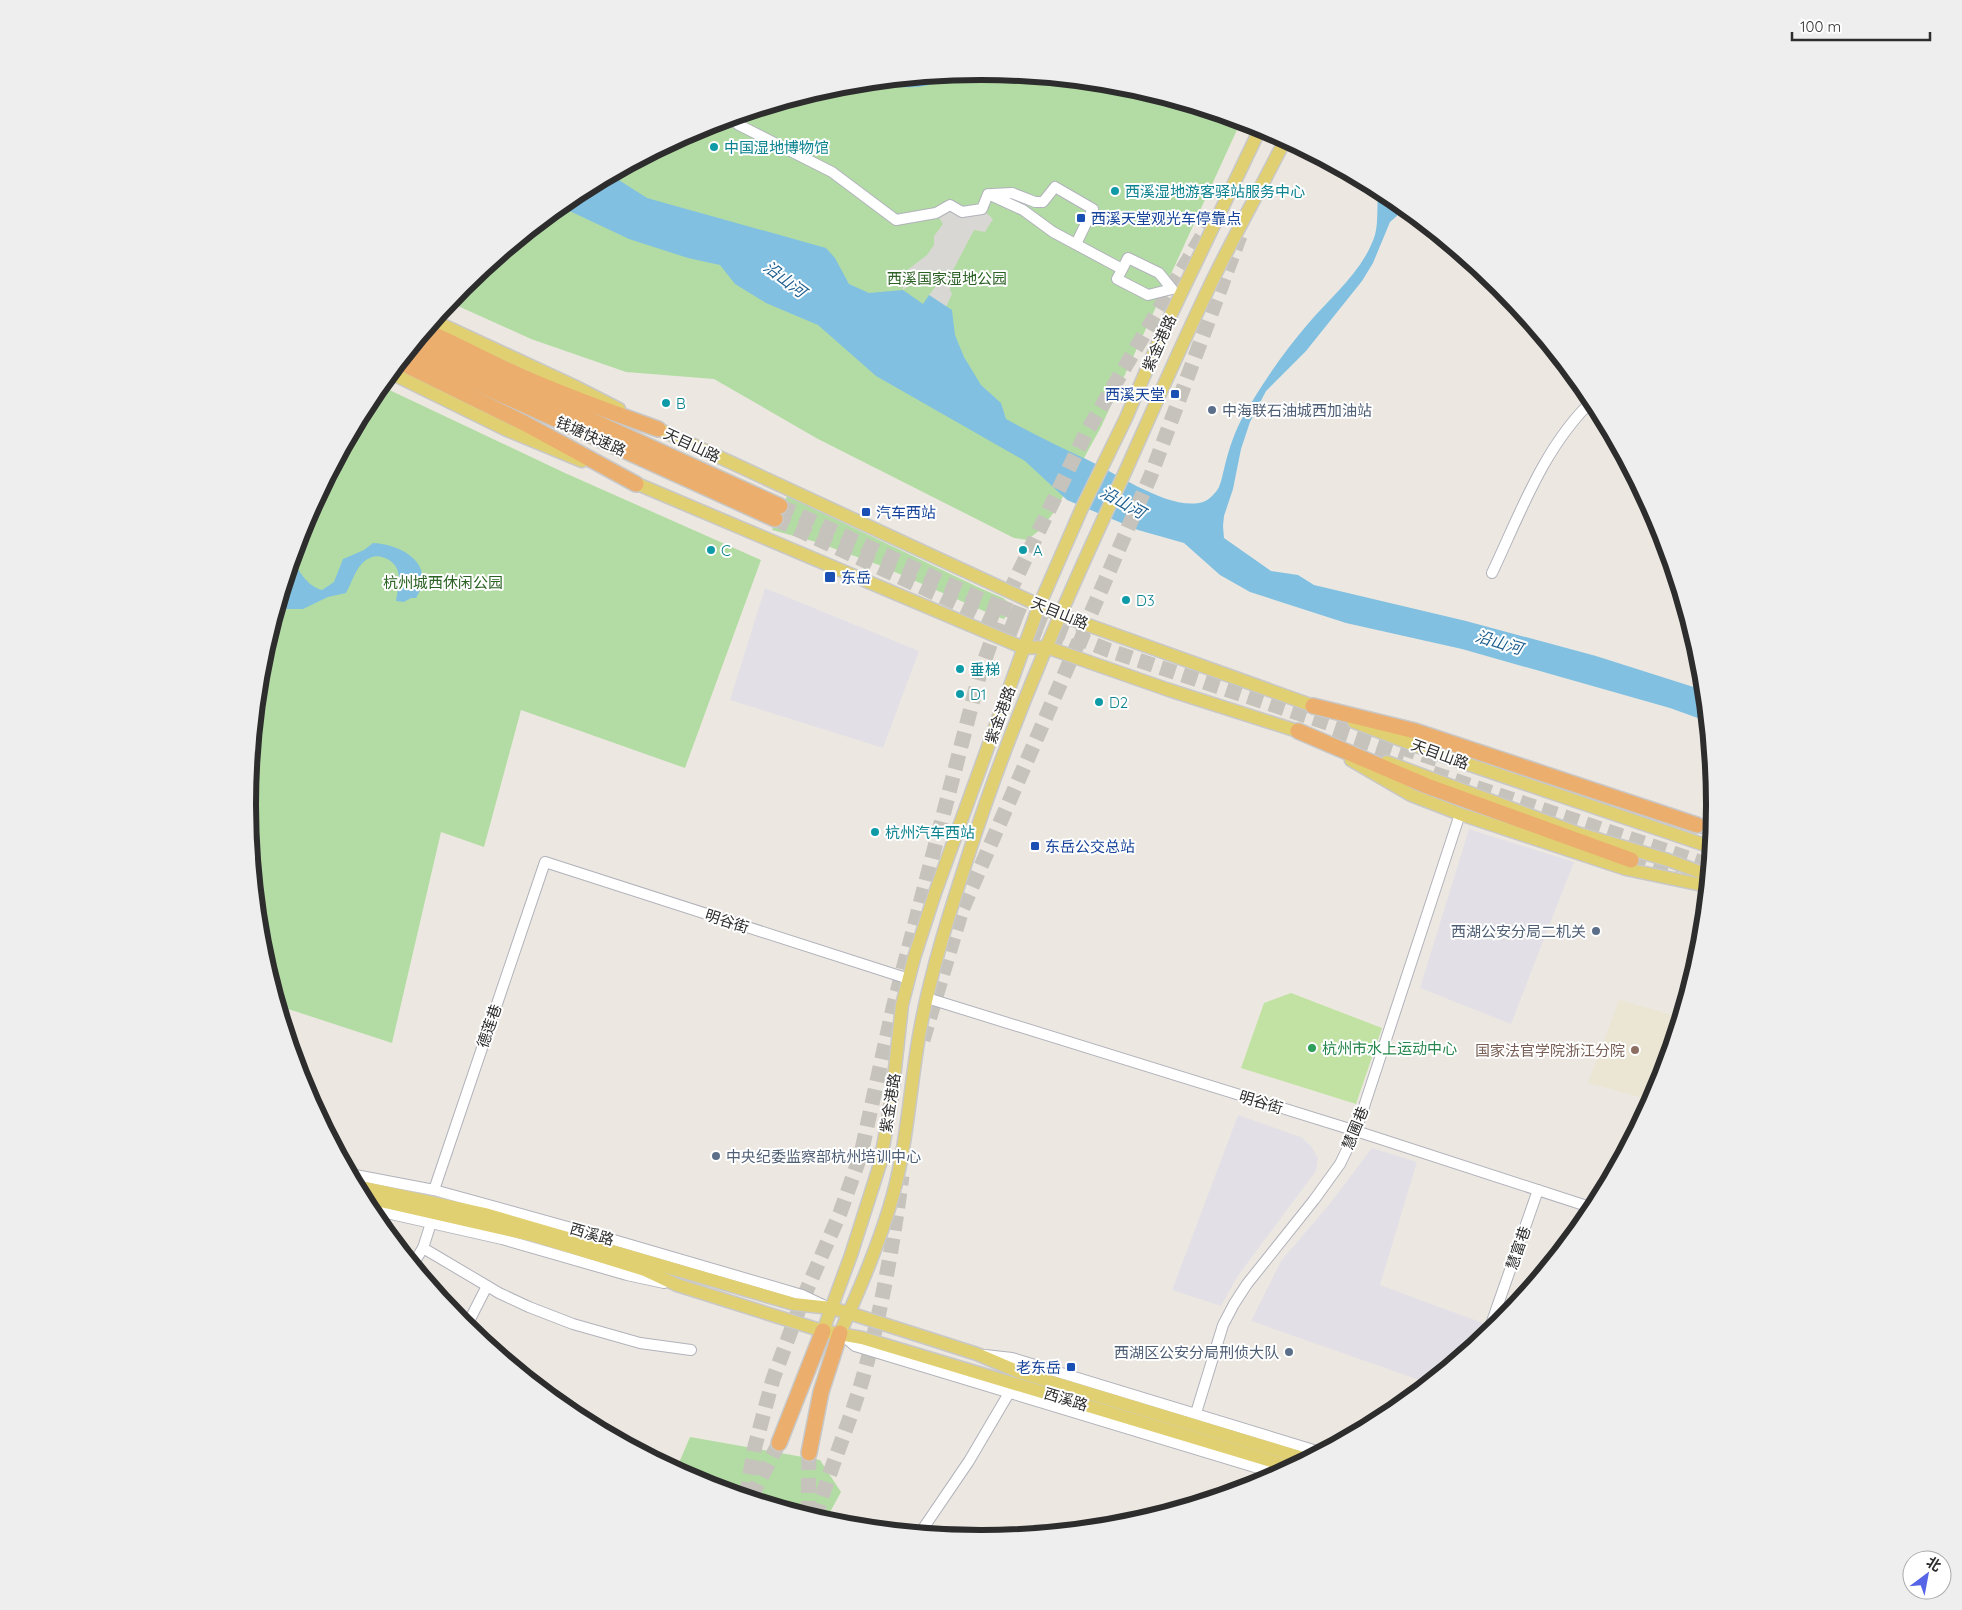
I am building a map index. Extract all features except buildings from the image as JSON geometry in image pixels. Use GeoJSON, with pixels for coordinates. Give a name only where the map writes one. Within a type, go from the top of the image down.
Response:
{"type":"FeatureCollection","features":[{"type":"Feature","properties":{"kind":"highway"},"geometry":{"type":"LineString","coordinates":[[431,333],[452,341],[511,372],[658,429]]}},
{"type":"Feature","properties":{"kind":"highway","name":"钱塘快速路"},"geometry":{"type":"LineString","coordinates":[[414,354],[777,513],[423,344]]}},
{"type":"Feature","properties":{"kind":"highway"},"geometry":{"type":"LineString","coordinates":[[405,365],[524,423],[636,484]]}},
{"type":"Feature","properties":{"kind":"highway"},"geometry":{"type":"LineString","coordinates":[[1313,706],[1415,731],[1698,825]]}},
{"type":"Feature","properties":{"kind":"highway"},"geometry":{"type":"LineString","coordinates":[[1298,731],[1427,786],[1631,860]]}},
{"type":"Feature","properties":{"kind":"highway"},"geometry":{"type":"LineString","coordinates":[[779,1443],[823,1331]]}},
{"type":"Feature","properties":{"kind":"highway"},"geometry":{"type":"LineString","coordinates":[[810,1453],[821,1392],[840,1333]]}},
{"type":"Feature","properties":{"kind":"main road","name":"紫金港路"},"geometry":{"type":"LineString","coordinates":[[823,1331],[851,1255],[880,1164],[892,1096],[902,1005],[934,893],[1039,606],[1081,510],[1106,463],[1165,327],[1256,134]]}},
{"type":"Feature","properties":{"kind":"main road","name":"紫金港路"},"geometry":{"type":"LineString","coordinates":[[840,1333],[876,1249],[893,1194],[903,1152],[919,1038],[927,998],[951,910],[979,823],[1046,647],[1101,522],[1214,278],[1282,146]]}},
{"type":"Feature","properties":{"kind":"main road","name":"天目山路"},"geometry":{"type":"LineString","coordinates":[[439,323],[574,386],[658,429],[1060,615],[1313,706],[1435,753],[1704,845]]}},
{"type":"Feature","properties":{"kind":"main road","name":"天目山路"},"geometry":{"type":"LineString","coordinates":[[397,376],[507,430],[1024,648],[1046,647],[1450,784],[1580,834],[1668,860],[1702,873]]}},
{"type":"Feature","properties":{"kind":"main road","name":"天目山路"},"geometry":{"type":"LineString","coordinates":[[1298,731],[1411,794],[1460,814],[1626,869],[1701,885]]}},
{"type":"Feature","properties":{"kind":"main road","name":"西溪路"},"geometry":{"type":"LineString","coordinates":[[366,1188],[485,1214],[794,1304],[830,1308],[849,1313],[977,1354],[1018,1372],[1298,1457]]}},
{"type":"Feature","properties":{"kind":"main road","name":"西溪路"},"geometry":{"type":"LineString","coordinates":[[373,1199],[534,1236],[645,1270],[677,1285],[823,1331],[862,1338],[1282,1464]]}},
{"type":"Feature","properties":{"kind":"street"},"geometry":{"type":"LineString","coordinates":[[736,123],[832,172],[896,220],[936,213],[950,205],[962,212],[982,209],[988,194]]}},
{"type":"Feature","properties":{"kind":"street"},"geometry":{"type":"LineString","coordinates":[[988,194],[1012,193],[1035,202],[1042,202],[1055,187],[1093,209],[1076,244]]}},
{"type":"Feature","properties":{"kind":"street"},"geometry":{"type":"LineString","coordinates":[[988,194],[1023,210],[1053,232],[1122,269]]}},
{"type":"Feature","properties":{"kind":"street"},"geometry":{"type":"LineString","coordinates":[[1128,258],[1159,273],[1172,289],[1148,295],[1117,279],[1122,269],[1128,258]]}},
{"type":"Feature","properties":{"kind":"street"},"geometry":{"type":"LineString","coordinates":[[1492,573],[1550,451],[1576,416],[1587,406]]}},
{"type":"Feature","properties":{"kind":"street","name":"慧圃巷"},"geometry":{"type":"LineString","coordinates":[[1196,1413],[1223,1325],[1234,1304],[1247,1284],[1314,1200],[1340,1164],[1356,1131],[1460,814]]}},
{"type":"Feature","properties":{"kind":"street","name":"明谷街"},"geometry":{"type":"LineString","coordinates":[[544,862],[909,979]]}},
{"type":"Feature","properties":{"kind":"street","name":"德莲巷"},"geometry":{"type":"LineString","coordinates":[[434,1190],[544,862]]}},
{"type":"Feature","properties":{"kind":"street","name":"明谷街"},"geometry":{"type":"LineString","coordinates":[[927,998],[1356,1131],[1586,1205]]}},
{"type":"Feature","properties":{"kind":"street","name":"西溪路"},"geometry":{"type":"LineString","coordinates":[[358,1176],[434,1190],[591,1233],[793,1292],[830,1308]]}},
{"type":"Feature","properties":{"kind":"street","name":"慧富巷"},"geometry":{"type":"LineString","coordinates":[[1493,1319],[1538,1190]]}},
{"type":"Feature","properties":{"kind":"street","name":"西溪路"},"geometry":{"type":"LineString","coordinates":[[381,1212],[502,1239],[627,1275],[677,1285]]}},
{"type":"Feature","properties":{"kind":"street"},"geometry":{"type":"LineString","coordinates":[[416,1259],[423,1248],[432,1223]]}},
{"type":"Feature","properties":{"kind":"street"},"geometry":{"type":"LineString","coordinates":[[423,1248],[486,1286],[530,1307],[573,1324],[640,1344],[691,1350]]}},
{"type":"Feature","properties":{"kind":"street"},"geometry":{"type":"LineString","coordinates":[[470,1320],[486,1286]]}},
{"type":"Feature","properties":{"kind":"street","name":"西溪路"},"geometry":{"type":"LineString","coordinates":[[840,1333],[855,1346],[1267,1471]]}},
{"type":"Feature","properties":{"kind":"street","name":"西溪路"},"geometry":{"type":"LineString","coordinates":[[977,1354],[1012,1358],[1312,1450]]}},
{"type":"Feature","properties":{"kind":"street"},"geometry":{"type":"LineString","coordinates":[[924,1527],[969,1461],[1009,1393]]}},
{"type":"Feature","properties":{"kind":"shaded area"},"geometry":{"type":"Polygon","coordinates":[[[950,205],[962,212],[982,209],[993,219],[985,232],[974,230],[952,272],[950,290],[952,294],[946,307],[929,295],[939,282],[926,272],[903,290],[902,274],[927,255],[934,245],[934,236],[943,224],[936,213],[950,205]]]}},
{"type":"Feature","properties":{"kind":"shaded area"},"geometry":{"type":"Polygon","coordinates":[[[765,588],[919,651],[883,748],[730,700],[765,588]]]}},
{"type":"Feature","properties":{"kind":"shaded area"},"geometry":{"type":"Polygon","coordinates":[[[1469,829],[1574,862],[1511,1024],[1420,988],[1469,829]]]}},
{"type":"Feature","properties":{"kind":"shaded area","name":"国家法官学院浙江分院"},"geometry":{"type":"Polygon","coordinates":[[[1619,1000],[1675,1015],[1668,1038],[1644,1098],[1588,1083],[1619,1000]]]}},
{"type":"Feature","properties":{"kind":"shaded area"},"geometry":{"type":"Polygon","coordinates":[[[1238,1115],[1301,1137],[1311,1146],[1318,1158],[1316,1171],[1237,1277],[1221,1306],[1172,1290],[1238,1115]]]}},
{"type":"Feature","properties":{"kind":"shaded area"},"geometry":{"type":"Polygon","coordinates":[[[1372,1148],[1417,1162],[1380,1285],[1483,1323],[1480,1331],[1421,1381],[1251,1321],[1281,1261],[1331,1202],[1372,1148]]]}},
{"type":"Feature","properties":{"kind":"green space","name":"西溪国家湿地公园"},"geometry":{"type":"Polygon","coordinates":[[[981,80],[1076,86],[1122,94],[1169,105],[1238,127],[1101,427],[1055,511],[1040,530],[1027,540],[1014,538],[818,439],[714,379],[626,372],[531,339],[456,305],[503,260],[578,202],[660,155],[748,118],[840,94],[886,86],[981,80]]]}},
{"type":"Feature","properties":{"kind":"green space","name":"杭州城西休闲公园"},"geometry":{"type":"Polygon","coordinates":[[[388,389],[565,473],[761,560],[685,768],[521,710],[484,847],[441,832],[392,1043],[285,1008],[270,946],[262,900],[256,805],[262,710],[270,664],[294,572],[331,484],[353,442],[388,389]]]}},
{"type":"Feature","properties":{"kind":"green space"},"geometry":{"type":"Polygon","coordinates":[[[787,496],[1003,598],[1009,603],[1007,615],[1004,619],[995,616],[879,565],[816,542],[772,530],[787,496]]]}},
{"type":"Feature","properties":{"kind":"green space","name":"杭州市水上运动中心"},"geometry":{"type":"Polygon","coordinates":[[[1291,993],[1382,1028],[1356,1104],[1241,1068],[1264,1003],[1291,993]]]}},
{"type":"Feature","properties":{"kind":"green space"},"geometry":{"type":"Polygon","coordinates":[[[690,1437],[820,1460],[841,1492],[829,1513],[748,1492],[679,1464],[690,1437]]]}},
{"type":"Feature","properties":{"kind":"water"},"geometry":{"type":"Polygon","coordinates":[[[934,82],[919,87],[889,86],[934,82]]]}},
{"type":"Feature","properties":{"kind":"water","name":"沿山河"},"geometry":{"type":"Polygon","coordinates":[[[617,179],[647,198],[826,248],[835,258],[849,284],[869,293],[903,290],[923,304],[929,295],[952,310],[955,335],[964,357],[981,385],[1001,403],[1006,419],[1144,490],[1160,497],[1190,504],[1203,502],[1216,492],[1235,433],[1258,392],[1298,336],[1346,283],[1363,261],[1375,235],[1378,198],[1400,214],[1390,222],[1373,263],[1362,281],[1306,351],[1266,391],[1250,422],[1241,449],[1233,489],[1224,516],[1224,538],[1271,571],[1298,575],[1314,585],[1466,621],[1596,656],[1696,688],[1701,719],[1670,708],[1462,649],[1346,623],[1250,592],[1220,575],[1184,543],[1138,530],[1067,500],[1025,461],[876,376],[818,325],[766,303],[735,284],[720,265],[688,258],[629,239],[567,210],[617,179]]]}},
{"type":"Feature","properties":{"kind":"water"},"geometry":{"type":"Polygon","coordinates":[[[373,543],[382,544],[399,549],[414,559],[420,566],[422,575],[422,584],[416,598],[411,598],[404,602],[396,601],[399,582],[398,570],[391,561],[375,556],[363,563],[354,575],[346,593],[328,597],[303,609],[283,609],[296,566],[308,582],[322,590],[334,582],[343,559],[364,550],[373,543]]]}},
{"type":"Feature","properties":{"kind":"tunnel"},"geometry":{"type":"LineString","coordinates":[[747,1492],[755,1446],[773,1379],[802,1301],[840,1213],[861,1154],[893,1008],[980,673],[1008,595],[1086,433],[1211,221]]}},
{"type":"Feature","properties":{"kind":"tunnel"},"geometry":{"type":"LineString","coordinates":[[923,1040],[962,910],[1151,475],[1240,236]]}},
{"type":"Feature","properties":{"kind":"tunnel"},"geometry":{"type":"LineString","coordinates":[[780,506],[980,599],[1108,650],[1439,760]]}},
{"type":"Feature","properties":{"kind":"tunnel"},"geometry":{"type":"LineString","coordinates":[[775,519],[984,616],[1061,647]]}},
{"type":"Feature","properties":{"kind":"tunnel"},"geometry":{"type":"LineString","coordinates":[[1331,739],[1402,762]]}},
{"type":"Feature","properties":{"kind":"tunnel"},"geometry":{"type":"LineString","coordinates":[[1433,773],[1703,863]]}},
{"type":"Feature","properties":{"kind":"tunnel"},"geometry":{"type":"LineString","coordinates":[[1697,825],[1705,828]]}},
{"type":"Feature","properties":{"kind":"tunnel"},"geometry":{"type":"LineString","coordinates":[[1631,860],[1677,875]]}},
{"type":"Feature","properties":{"kind":"tunnel"},"geometry":{"type":"LineString","coordinates":[[817,1511],[857,1398],[869,1356],[886,1279],[902,1176]]}},
{"type":"Feature","properties":{"kind":"tunnel"},"geometry":{"type":"LineString","coordinates":[[753,1493],[779,1443]]}},
{"type":"Feature","properties":{"kind":"tunnel"},"geometry":{"type":"LineString","coordinates":[[808,1509],[809,1453]]}},
{"type":"Feature","properties":{"kind":"place","name":"中国湿地博物馆"},"geometry":{"type":"Point","coordinates":[714,147]}},
{"type":"Feature","properties":{"kind":"place","name":"西溪湿地游客驿站服务中心"},"geometry":{"type":"Point","coordinates":[1115,191]}},
{"type":"Feature","properties":{"kind":"place","name":"西溪天堂观光车停靠点"},"geometry":{"type":"Point","coordinates":[1081,218]}},
{"type":"Feature","properties":{"kind":"place","name":"西溪天堂"},"geometry":{"type":"Point","coordinates":[1175,394]}},
{"type":"Feature","properties":{"kind":"place","name":"B"},"geometry":{"type":"Point","coordinates":[666,403]}},
{"type":"Feature","properties":{"kind":"place","name":"中海联石油城西加油站"},"geometry":{"type":"Point","coordinates":[1212,410]}},
{"type":"Feature","properties":{"kind":"place","name":"汽车西站"},"geometry":{"type":"Point","coordinates":[866,512]}},
{"type":"Feature","properties":{"kind":"place","name":"C"},"geometry":{"type":"Point","coordinates":[711,550]}},
{"type":"Feature","properties":{"kind":"place","name":"A"},"geometry":{"type":"Point","coordinates":[1023,550]}},
{"type":"Feature","properties":{"kind":"place","name":"东岳"},"geometry":{"type":"Point","coordinates":[830,577]}},
{"type":"Feature","properties":{"kind":"place","name":"D3"},"geometry":{"type":"Point","coordinates":[1126,600]}},
{"type":"Feature","properties":{"kind":"place","name":"垂梯"},"geometry":{"type":"Point","coordinates":[960,669]}},
{"type":"Feature","properties":{"kind":"place","name":"D1"},"geometry":{"type":"Point","coordinates":[960,694]}},
{"type":"Feature","properties":{"kind":"place","name":"D2"},"geometry":{"type":"Point","coordinates":[1099,702]}},
{"type":"Feature","properties":{"kind":"place","name":"杭州汽车西站"},"geometry":{"type":"Point","coordinates":[875,832]}},
{"type":"Feature","properties":{"kind":"place","name":"东岳公交总站"},"geometry":{"type":"Point","coordinates":[1035,846]}},
{"type":"Feature","properties":{"kind":"place","name":"西湖公安分局二机关"},"geometry":{"type":"Point","coordinates":[1596,931]}},
{"type":"Feature","properties":{"kind":"place","name":"杭州市水上运动中心"},"geometry":{"type":"Point","coordinates":[1312,1048]}},
{"type":"Feature","properties":{"kind":"place","name":"国家法官学院浙江分院"},"geometry":{"type":"Point","coordinates":[1635,1050]}},
{"type":"Feature","properties":{"kind":"place","name":"中央纪委监察部杭州培训中心"},"geometry":{"type":"Point","coordinates":[716,1156]}},
{"type":"Feature","properties":{"kind":"place","name":"西湖区公安分局刑侦大队"},"geometry":{"type":"Point","coordinates":[1289,1352]}},
{"type":"Feature","properties":{"kind":"place","name":"老东岳"},"geometry":{"type":"Point","coordinates":[1071,1367]}}]}
